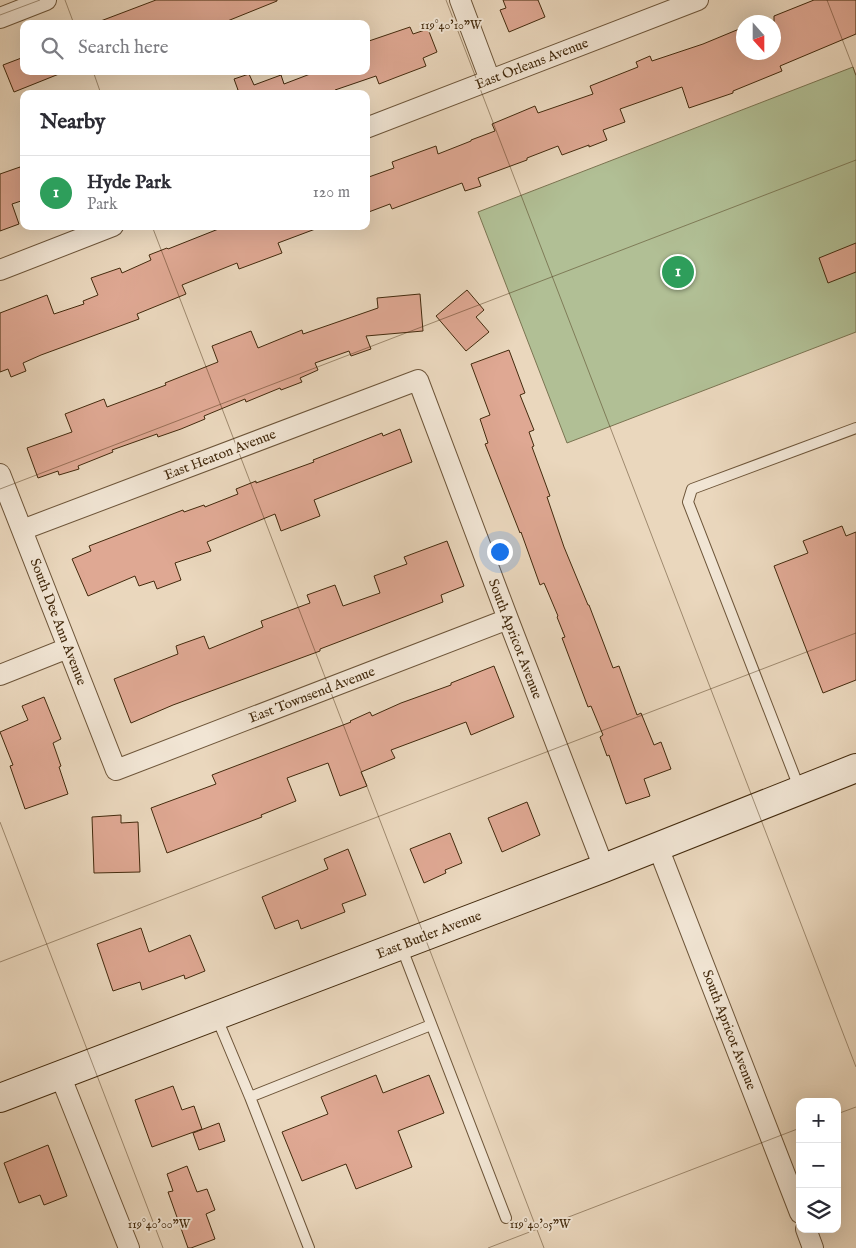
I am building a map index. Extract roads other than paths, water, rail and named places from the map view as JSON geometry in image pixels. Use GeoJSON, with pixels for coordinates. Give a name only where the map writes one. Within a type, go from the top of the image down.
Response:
{"type":"FeatureCollection","features":[{"type":"Feature","properties":{"kind":"street"},"geometry":{"type":"LineString","coordinates":[[0,18],[46,0]]}},
{"type":"Feature","properties":{"kind":"street"},"geometry":{"type":"LineString","coordinates":[[460,0],[490,80]]}},
{"type":"Feature","properties":{"kind":"street","name":"East Orleans Avenue"},"geometry":{"type":"LineString","coordinates":[[370,126],[698,0]]}},
{"type":"Feature","properties":{"kind":"street"},"geometry":{"type":"LineString","coordinates":[[0,270],[103,230]]}},
{"type":"Feature","properties":{"kind":"street","name":"East Heaton Avenue"},"geometry":{"type":"LineString","coordinates":[[22,530],[418,380]]}},
{"type":"Feature","properties":{"kind":"street","name":"South Apricot Avenue"},"geometry":{"type":"LineString","coordinates":[[418,380],[604,868]]}},
{"type":"Feature","properties":{"kind":"street","name":"South Dee Ann Avenue"},"geometry":{"type":"LineString","coordinates":[[0,474],[116,770]]}},
{"type":"Feature","properties":{"kind":"street","name":"East Townsend Avenue"},"geometry":{"type":"LineString","coordinates":[[116,770],[508,620]]}},
{"type":"Feature","properties":{"kind":"street"},"geometry":{"type":"LineString","coordinates":[[0,675],[68,648]]}},
{"type":"Feature","properties":{"kind":"street","name":"East Butler Avenue"},"geometry":{"type":"LineString","coordinates":[[0,1098],[604,868],[856,768]]}},
{"type":"Feature","properties":{"kind":"street","name":"South Apricot Avenue"},"geometry":{"type":"LineString","coordinates":[[658,846],[796,1203]]}},
{"type":"Feature","properties":{"kind":"street"},"geometry":{"type":"LineString","coordinates":[[60,1074],[129,1248]]}},
{"type":"Feature","properties":{"kind":"street"},"geometry":{"type":"LineString","coordinates":[[807,1233],[813,1248]]}},
{"type":"Feature","properties":{"kind":"lane"},"geometry":{"type":"LineString","coordinates":[[800,790],[688,502],[692,489],[856,428]]}},
{"type":"Feature","properties":{"kind":"lane"},"geometry":{"type":"LineString","coordinates":[[400,945],[506,1218]]}},
{"type":"Feature","properties":{"kind":"lane"},"geometry":{"type":"LineString","coordinates":[[216,1016],[309,1248]]}},
{"type":"Feature","properties":{"kind":"lane"},"geometry":{"type":"LineString","coordinates":[[250,1097],[431,1025]]}},
{"type":"Feature","properties":{"kind":"place","name":"Hyde Park"},"geometry":{"type":"Point","coordinates":[678,272]}}]}
